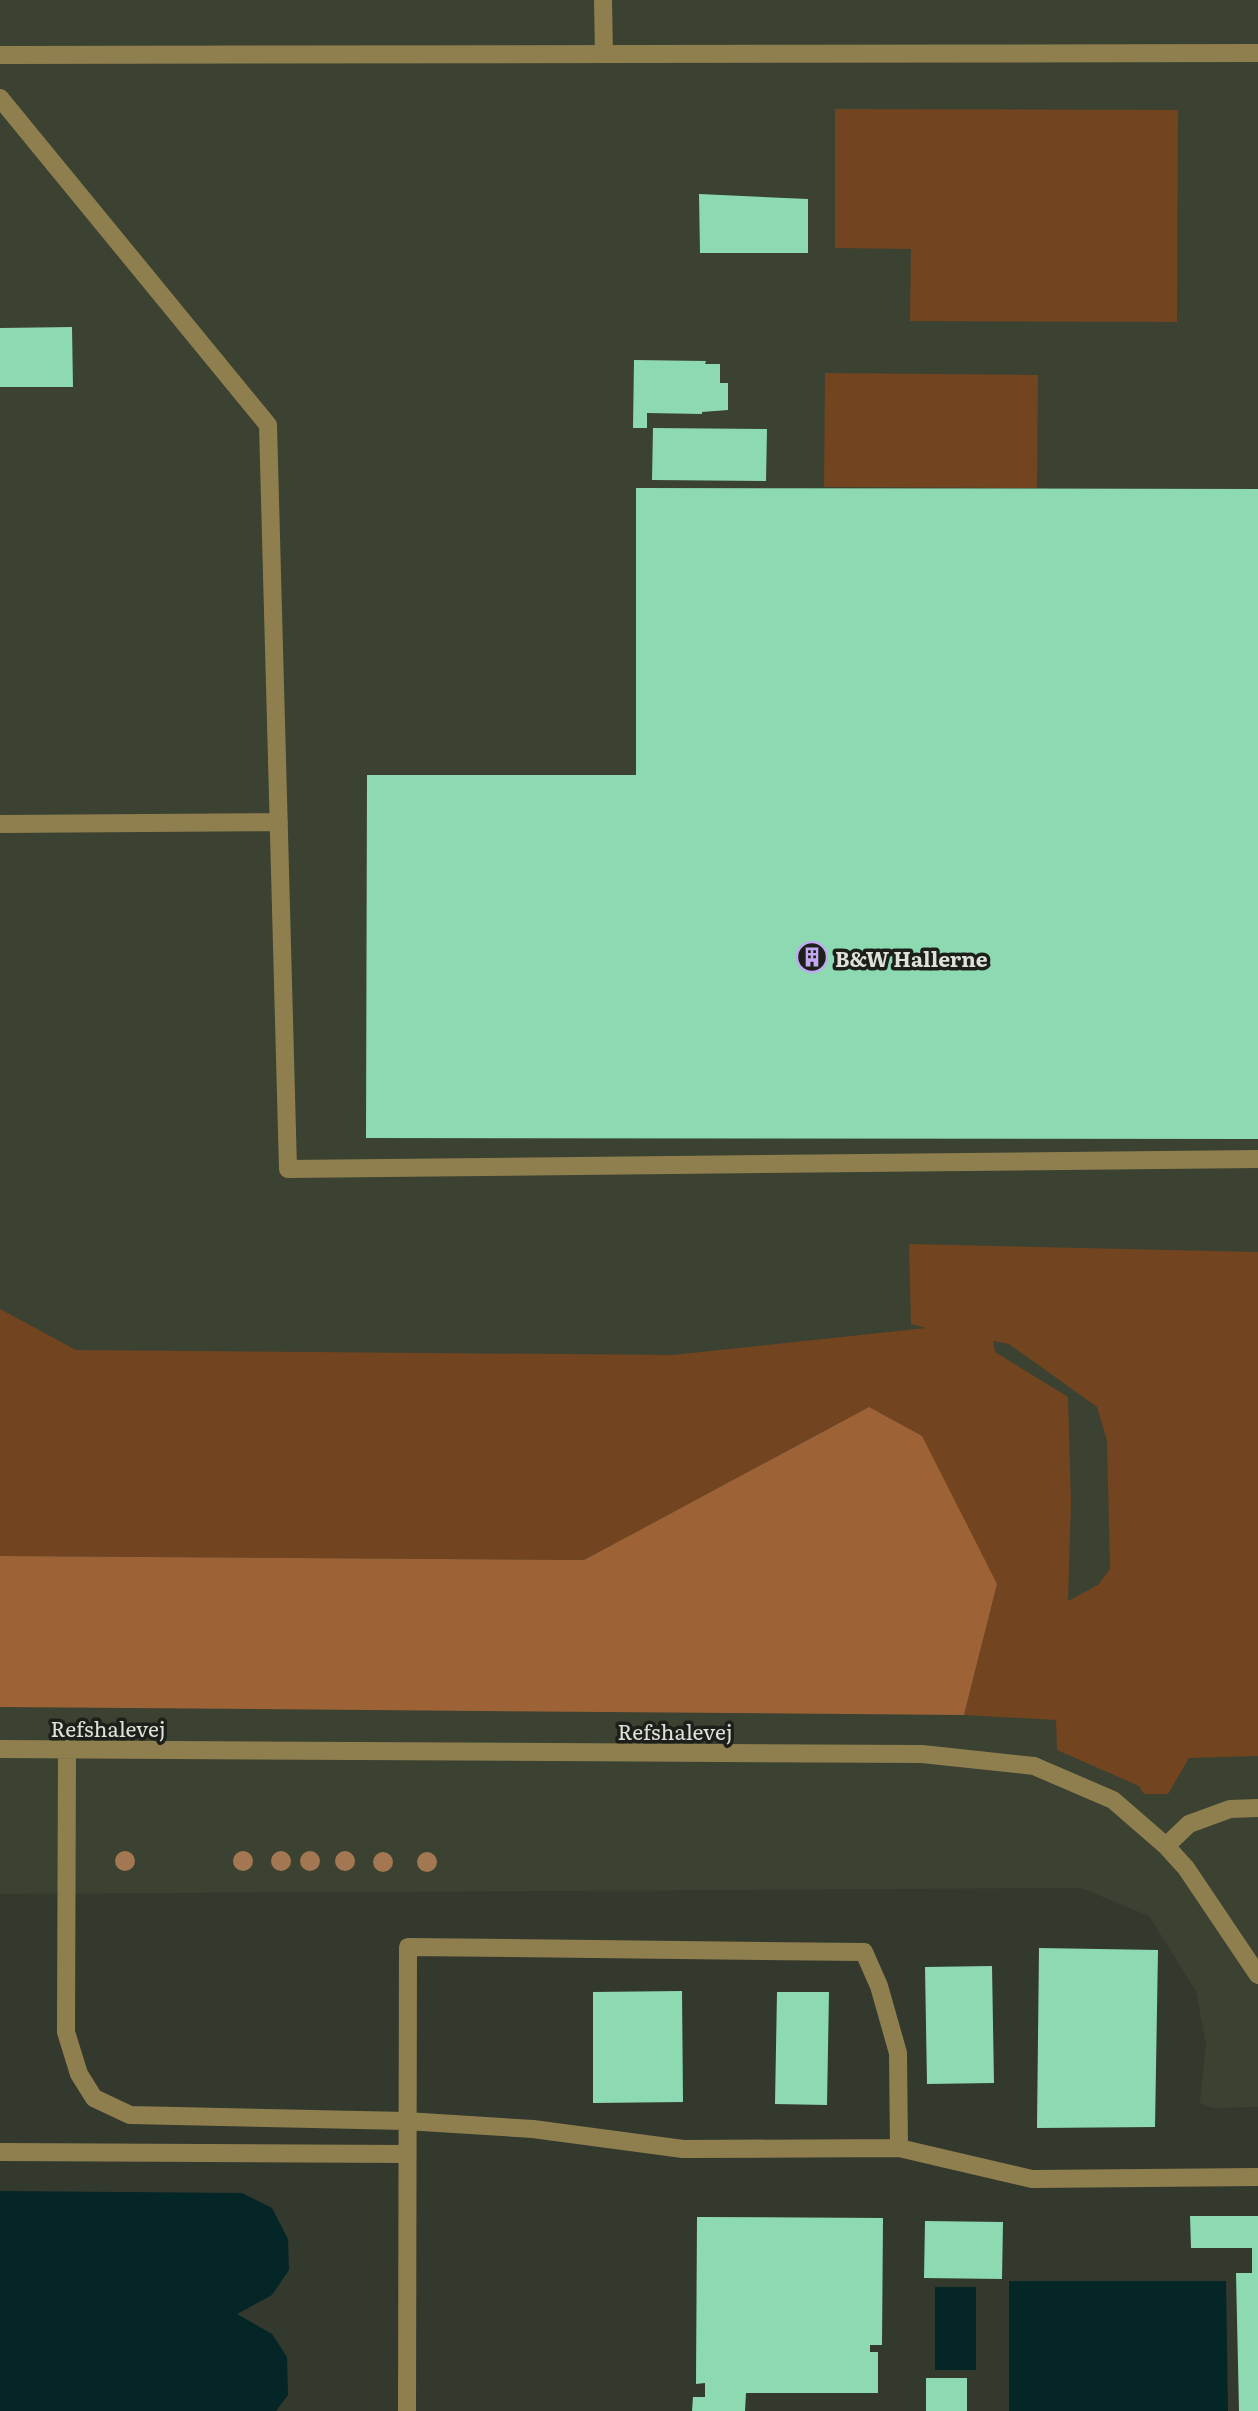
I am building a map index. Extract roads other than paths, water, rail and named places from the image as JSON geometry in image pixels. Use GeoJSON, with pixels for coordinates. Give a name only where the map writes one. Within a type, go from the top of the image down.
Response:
{"type":"FeatureCollection","features":[{"type":"Feature","properties":{"kind":"street"},"geometry":{"type":"LineString","coordinates":[[603,0],[604,54]]}},
{"type":"Feature","properties":{"kind":"street"},"geometry":{"type":"LineString","coordinates":[[0,55],[1258,53]]}},
{"type":"Feature","properties":{"kind":"street"},"geometry":{"type":"LineString","coordinates":[[0,98],[268,425],[288,1169],[1258,1159]]}},
{"type":"Feature","properties":{"kind":"street"},"geometry":{"type":"LineString","coordinates":[[0,824],[279,822]]}},
{"type":"Feature","properties":{"kind":"street","name":"Refshalevej"},"geometry":{"type":"LineString","coordinates":[[0,1749],[922,1754],[1034,1766],[1113,1800],[1166,1846],[1186,1868],[1258,1975]]}},
{"type":"Feature","properties":{"kind":"street"},"geometry":{"type":"LineString","coordinates":[[67,1749],[66,2032],[79,2074],[94,2098],[130,2115],[406,2121],[533,2129],[683,2149],[899,2148],[1032,2179],[1258,2177]]}},
{"type":"Feature","properties":{"kind":"street"},"geometry":{"type":"LineString","coordinates":[[1166,1846],[1189,1824],[1230,1809],[1258,1808]]}},
{"type":"Feature","properties":{"kind":"street"},"geometry":{"type":"LineString","coordinates":[[407,2411],[408,1947],[864,1952],[879,1986],[898,2053],[899,2148]]}},
{"type":"Feature","properties":{"kind":"street"},"geometry":{"type":"LineString","coordinates":[[0,2152],[406,2154]]}},
{"type":"Feature","properties":{"kind":"water"},"geometry":{"type":"Polygon","coordinates":[[[0,2191],[242,2193],[272,2208],[288,2239],[289,2270],[272,2295],[237,2314],[272,2334],[287,2357],[288,2395],[276,2411],[0,2411],[0,2191]]]}},
{"type":"Feature","properties":{"kind":"water"},"geometry":{"type":"Polygon","coordinates":[[[1009,2281],[1226,2281],[1228,2411],[1009,2411],[1009,2281]]]}},
{"type":"Feature","properties":{"kind":"water"},"geometry":{"type":"Polygon","coordinates":[[[935,2287],[976,2287],[976,2370],[935,2370],[935,2287]]]}},
{"type":"Feature","properties":{"kind":"place","name":"B&W Hallerne"},"geometry":{"type":"Point","coordinates":[812,957]}}]}
